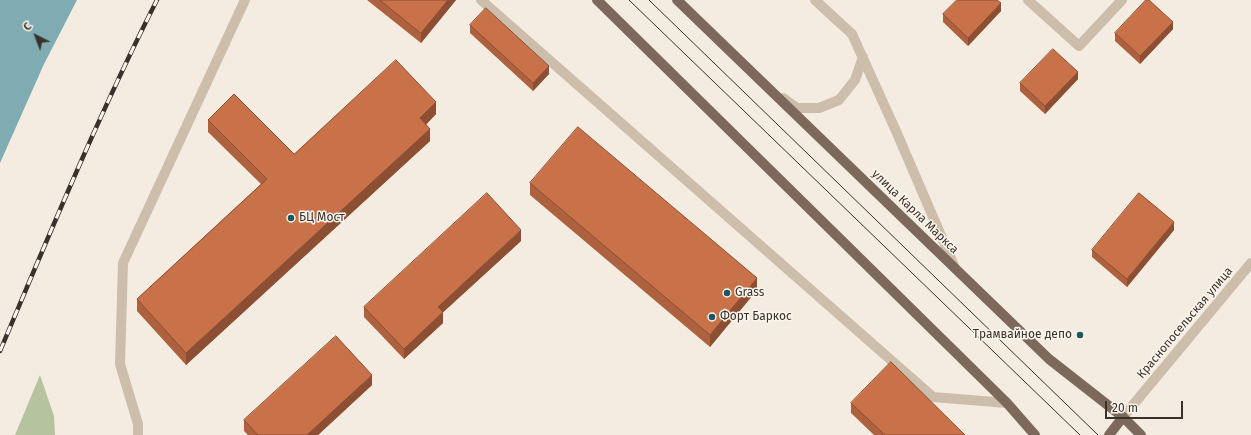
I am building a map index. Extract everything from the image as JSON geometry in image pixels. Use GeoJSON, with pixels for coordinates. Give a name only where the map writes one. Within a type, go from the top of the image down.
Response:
{"type":"FeatureCollection","features":[{"type":"Feature","properties":{"kind":"main road"},"geometry":{"type":"LineString","coordinates":[[598,0],[1007,403],[1035,435]]}},
{"type":"Feature","properties":{"kind":"main road","name":"улица Карла Маркса"},"geometry":{"type":"LineString","coordinates":[[677,0],[1049,359],[1123,417],[1141,435]]}},
{"type":"Feature","properties":{"kind":"main road"},"geometry":{"type":"LineString","coordinates":[[1109,435],[1123,417]]}},
{"type":"Feature","properties":{"kind":"street"},"geometry":{"type":"LineString","coordinates":[[138,435],[138,424],[120,364],[123,263],[245,0]]}},
{"type":"Feature","properties":{"kind":"street"},"geometry":{"type":"LineString","coordinates":[[482,0],[933,397],[1007,403]]}},
{"type":"Feature","properties":{"kind":"street"},"geometry":{"type":"LineString","coordinates":[[815,0],[852,34],[956,270]]}},
{"type":"Feature","properties":{"kind":"street"},"geometry":{"type":"LineString","coordinates":[[1028,0],[1079,46],[1122,0]]}},
{"type":"Feature","properties":{"kind":"street"},"geometry":{"type":"LineString","coordinates":[[765,85],[797,108],[819,108],[839,100],[855,80],[863,57]]}},
{"type":"Feature","properties":{"kind":"street","name":"Краснопосельская улица"},"geometry":{"type":"LineString","coordinates":[[1123,417],[1251,263]]}},
{"type":"Feature","properties":{"kind":"green space"},"geometry":{"type":"Polygon","coordinates":[[[40,375],[54,416],[55,435],[15,435],[40,375]]]}},
{"type":"Feature","properties":{"kind":"water"},"geometry":{"type":"Polygon","coordinates":[[[0,0],[77,0],[44,64],[0,163],[0,0]]]}},
{"type":"Feature","properties":{"kind":"building"},"geometry":{"type":"Polygon","coordinates":[[[380,0],[448,0],[421,33],[380,0]]]}},
{"type":"Feature","properties":{"kind":"building"},"geometry":{"type":"Polygon","coordinates":[[[957,0],[997,0],[1001,3],[968,38],[943,14],[957,0]]]}},
{"type":"Feature","properties":{"kind":"building"},"geometry":{"type":"Polygon","coordinates":[[[1146,0],[1149,0],[1173,22],[1140,56],[1115,33],[1146,0]]]}},
{"type":"Feature","properties":{"kind":"building"},"geometry":{"type":"Polygon","coordinates":[[[486,8],[549,66],[533,83],[470,25],[486,8]]]}},
{"type":"Feature","properties":{"kind":"building"},"geometry":{"type":"Polygon","coordinates":[[[1053,49],[1078,72],[1045,106],[1020,83],[1053,49]]]}},
{"type":"Feature","properties":{"kind":"building","name":"БЦ Мост"},"geometry":{"type":"Polygon","coordinates":[[[396,60],[436,102],[420,118],[430,129],[186,353],[137,299],[267,179],[208,120],[234,94],[294,154],[396,60]]]}},
{"type":"Feature","properties":{"kind":"building"},"geometry":{"type":"Polygon","coordinates":[[[578,127],[757,278],[710,335],[530,183],[578,127]]]}},
{"type":"Feature","properties":{"kind":"building"},"geometry":{"type":"Polygon","coordinates":[[[487,193],[521,230],[438,307],[443,312],[404,349],[364,307],[487,193]]]}},
{"type":"Feature","properties":{"kind":"building"},"geometry":{"type":"Polygon","coordinates":[[[1139,193],[1174,222],[1127,279],[1092,250],[1139,193]]]}},
{"type":"Feature","properties":{"kind":"building"},"geometry":{"type":"Polygon","coordinates":[[[336,336],[372,375],[307,435],[258,435],[244,420],[336,336]]]}},
{"type":"Feature","properties":{"kind":"building"},"geometry":{"type":"Polygon","coordinates":[[[891,362],[965,435],[885,435],[851,403],[891,362]]]}},
{"type":"Feature","properties":{"kind":"tram line"},"geometry":{"type":"LineString","coordinates":[[629,0],[1080,435]]}},
{"type":"Feature","properties":{"kind":"tram line"},"geometry":{"type":"LineString","coordinates":[[649,0],[1098,435]]}},
{"type":"Feature","properties":{"kind":"railway"},"geometry":{"type":"LineString","coordinates":[[0,351],[95,130],[157,0]]}},
{"type":"Feature","properties":{"kind":"place","name":"БЦ Мост"},"geometry":{"type":"Point","coordinates":[291,218]}},
{"type":"Feature","properties":{"kind":"place","name":"Grass"},"geometry":{"type":"Point","coordinates":[727,293]}},
{"type":"Feature","properties":{"kind":"place","name":"Форт Баркос"},"geometry":{"type":"Point","coordinates":[712,317]}},
{"type":"Feature","properties":{"kind":"place","name":"Трамвайное депо"},"geometry":{"type":"Point","coordinates":[1080,335]}}]}
